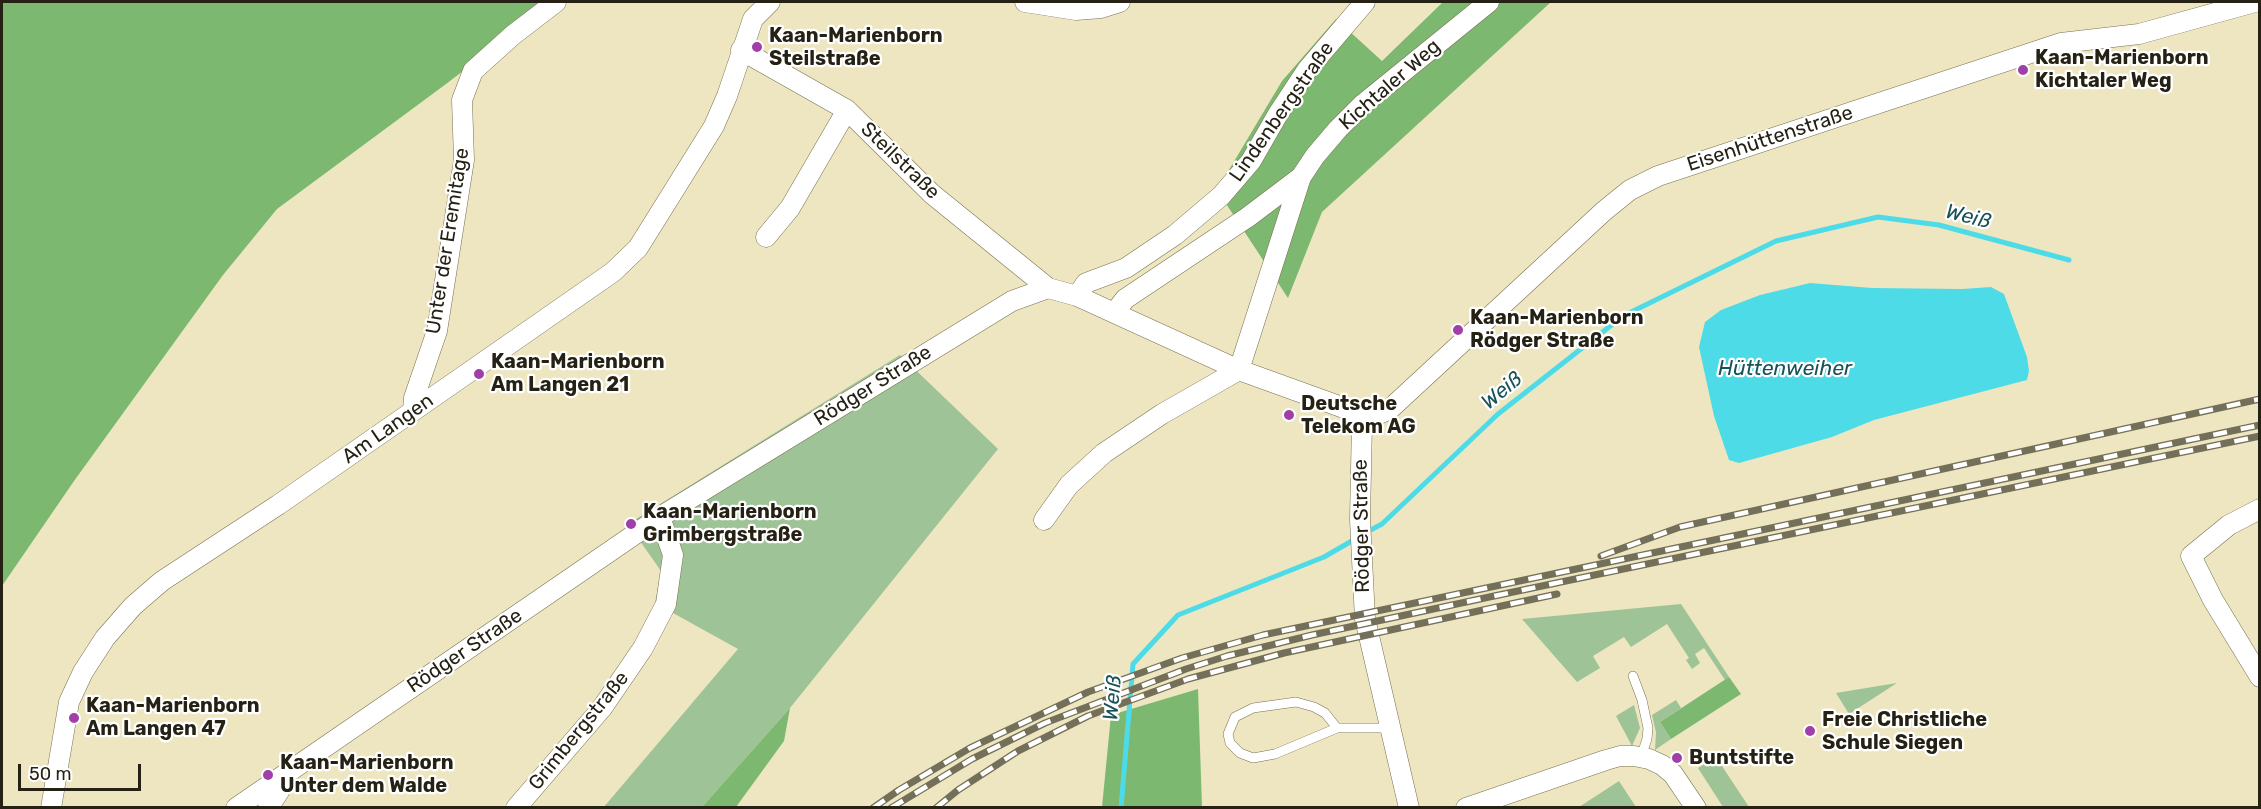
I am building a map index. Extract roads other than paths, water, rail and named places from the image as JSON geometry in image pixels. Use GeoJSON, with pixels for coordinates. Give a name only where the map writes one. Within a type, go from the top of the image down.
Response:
{"type":"FeatureCollection","features":[{"type":"Feature","properties":{"kind":"street","name":"Unter der Eremitage"},"geometry":{"type":"LineString","coordinates":[[413,411],[414,398],[437,331],[464,160],[462,100],[473,71],[513,35],[556,2]]}},
{"type":"Feature","properties":{"kind":"street","name":"Am Langen"},"geometry":{"type":"LineString","coordinates":[[51,807],[69,702],[83,672],[105,638],[133,606],[162,581],[278,505],[614,272],[638,248],[714,126],[727,96],[753,19],[770,2]]}},
{"type":"Feature","properties":{"kind":"street"},"geometry":{"type":"LineString","coordinates":[[1025,2],[1076,10],[1101,8],[1120,2]]}},
{"type":"Feature","properties":{"kind":"street","name":"Lindenbergstraße"},"geometry":{"type":"LineString","coordinates":[[1077,296],[1086,283],[1126,268],[1175,234],[1221,196],[1251,162],[1278,114],[1307,70],[1365,2]]}},
{"type":"Feature","properties":{"kind":"street","name":"Kichtaler Weg"},"geometry":{"type":"LineString","coordinates":[[1115,312],[1125,299],[1248,217],[1301,177],[1338,129],[1362,105],[1489,2]]}},
{"type":"Feature","properties":{"kind":"street","name":"Eisenhüttenstraße"},"geometry":{"type":"LineString","coordinates":[[1362,422],[1390,409],[1604,211],[1630,190],[1658,176],[2061,43],[2139,34],[2255,2]]}},
{"type":"Feature","properties":{"kind":"street","name":"Steilstraße"},"geometry":{"type":"LineString","coordinates":[[741,50],[847,110],[932,194],[1048,288]]}},
{"type":"Feature","properties":{"kind":"street"},"geometry":{"type":"LineString","coordinates":[[766,237],[790,208],[847,110]]}},
{"type":"Feature","properties":{"kind":"street","name":"Kichtaler Weg"},"geometry":{"type":"LineString","coordinates":[[1239,370],[1301,177]]}},
{"type":"Feature","properties":{"kind":"street"},"geometry":{"type":"LineString","coordinates":[[1048,288],[1077,296],[1115,312],[1239,370],[1347,409],[1362,422]]}},
{"type":"Feature","properties":{"kind":"street","name":"Rödger Straße"},"geometry":{"type":"LineString","coordinates":[[236,807],[660,518],[1012,301],[1048,288]]}},
{"type":"Feature","properties":{"kind":"street"},"geometry":{"type":"LineString","coordinates":[[1044,520],[1069,485],[1104,453],[1162,414],[1239,370]]}},
{"type":"Feature","properties":{"kind":"street","name":"Rödger Straße"},"geometry":{"type":"LineString","coordinates":[[1362,422],[1360,519],[1365,620],[1409,807]]}},
{"type":"Feature","properties":{"kind":"street"},"geometry":{"type":"LineString","coordinates":[[2259,509],[2229,525],[2191,556],[2213,600],[2259,677]]}},
{"type":"Feature","properties":{"kind":"street","name":"Grimbergstraße"},"geometry":{"type":"LineString","coordinates":[[516,807],[602,708],[644,648],[666,604],[673,555],[660,518]]}},
{"type":"Feature","properties":{"kind":"street"},"geometry":{"type":"LineString","coordinates":[[1466,807],[1620,756],[1641,757],[1662,765],[1673,774],[1696,807]]}},
{"type":"Feature","properties":{"kind":"street"},"geometry":{"type":"LineString","coordinates":[[268,807],[280,790],[281,778]]}},
{"type":"Feature","properties":{"kind":"lane"},"geometry":{"type":"LineString","coordinates":[[1633,676],[1642,700],[1648,728],[1641,757]]}},
{"type":"Feature","properties":{"kind":"lane"},"geometry":{"type":"LineString","coordinates":[[1337,729],[1325,713],[1296,702],[1253,708],[1235,717],[1228,734],[1230,743],[1240,753],[1253,758],[1275,754],[1337,729],[1391,728]]}},
{"type":"Feature","properties":{"kind":"water","name":"Hüttenweiher"},"geometry":{"type":"Polygon","coordinates":[[[1810,283],[1872,288],[1991,287],[2004,294],[2027,357],[2029,371],[2027,380],[1874,420],[1832,437],[1739,463],[1729,460],[1714,416],[1699,347],[1705,322],[1721,310],[1760,295],[1810,283]]]}},
{"type":"Feature","properties":{"kind":"waterway","name":"Weiß"},"geometry":{"type":"LineString","coordinates":[[1365,533],[1382,524],[1498,414],[1623,316],[1776,241],[1878,217],[1939,225],[2069,260]]}},
{"type":"Feature","properties":{"kind":"waterway","name":"Weiß"},"geometry":{"type":"LineString","coordinates":[[1121,808],[1133,664],[1178,615],[1324,557],[1357,538]]}},
{"type":"Feature","properties":{"kind":"railway"},"geometry":{"type":"LineString","coordinates":[[1601,556],[1680,527],[2260,399]]}},
{"type":"Feature","properties":{"kind":"railway"},"geometry":{"type":"LineString","coordinates":[[873,808],[970,748],[1088,692],[1182,658],[1263,635],[2260,425]]}},
{"type":"Feature","properties":{"kind":"railway"},"geometry":{"type":"LineString","coordinates":[[891,808],[972,759],[1045,723],[1186,669],[1227,656],[1312,635],[1494,596],[2260,436]]}},
{"type":"Feature","properties":{"kind":"railway"},"geometry":{"type":"LineString","coordinates":[[936,808],[958,790],[1018,751],[1088,716],[1188,679],[1284,653],[1557,594]]}},
{"type":"Feature","properties":{"kind":"place","name":"Kaan-Marienborn Steilstraße"},"geometry":{"type":"Point","coordinates":[757,47]}},
{"type":"Feature","properties":{"kind":"place","name":"Kaan-Marienborn Kichtaler Weg"},"geometry":{"type":"Point","coordinates":[2023,70]}},
{"type":"Feature","properties":{"kind":"place","name":"Kaan-Marienborn Rödger Straße"},"geometry":{"type":"Point","coordinates":[1458,330]}},
{"type":"Feature","properties":{"kind":"place","name":"Kaan-Marienborn Am Langen 21"},"geometry":{"type":"Point","coordinates":[479,374]}},
{"type":"Feature","properties":{"kind":"place","name":"Deutsche Telekom AG"},"geometry":{"type":"Point","coordinates":[1289,415]}},
{"type":"Feature","properties":{"kind":"place","name":"Kaan-Marienborn Grimbergstraße"},"geometry":{"type":"Point","coordinates":[631,524]}},
{"type":"Feature","properties":{"kind":"place","name":"Kaan-Marienborn Am Langen 47"},"geometry":{"type":"Point","coordinates":[74,718]}},
{"type":"Feature","properties":{"kind":"place","name":"Freie Christliche Schule Siegen"},"geometry":{"type":"Point","coordinates":[1810,731]}},
{"type":"Feature","properties":{"kind":"place","name":"Buntstifte"},"geometry":{"type":"Point","coordinates":[1677,758]}},
{"type":"Feature","properties":{"kind":"place","name":"Kaan-Marienborn Unter dem Walde"},"geometry":{"type":"Point","coordinates":[268,775]}}]}
